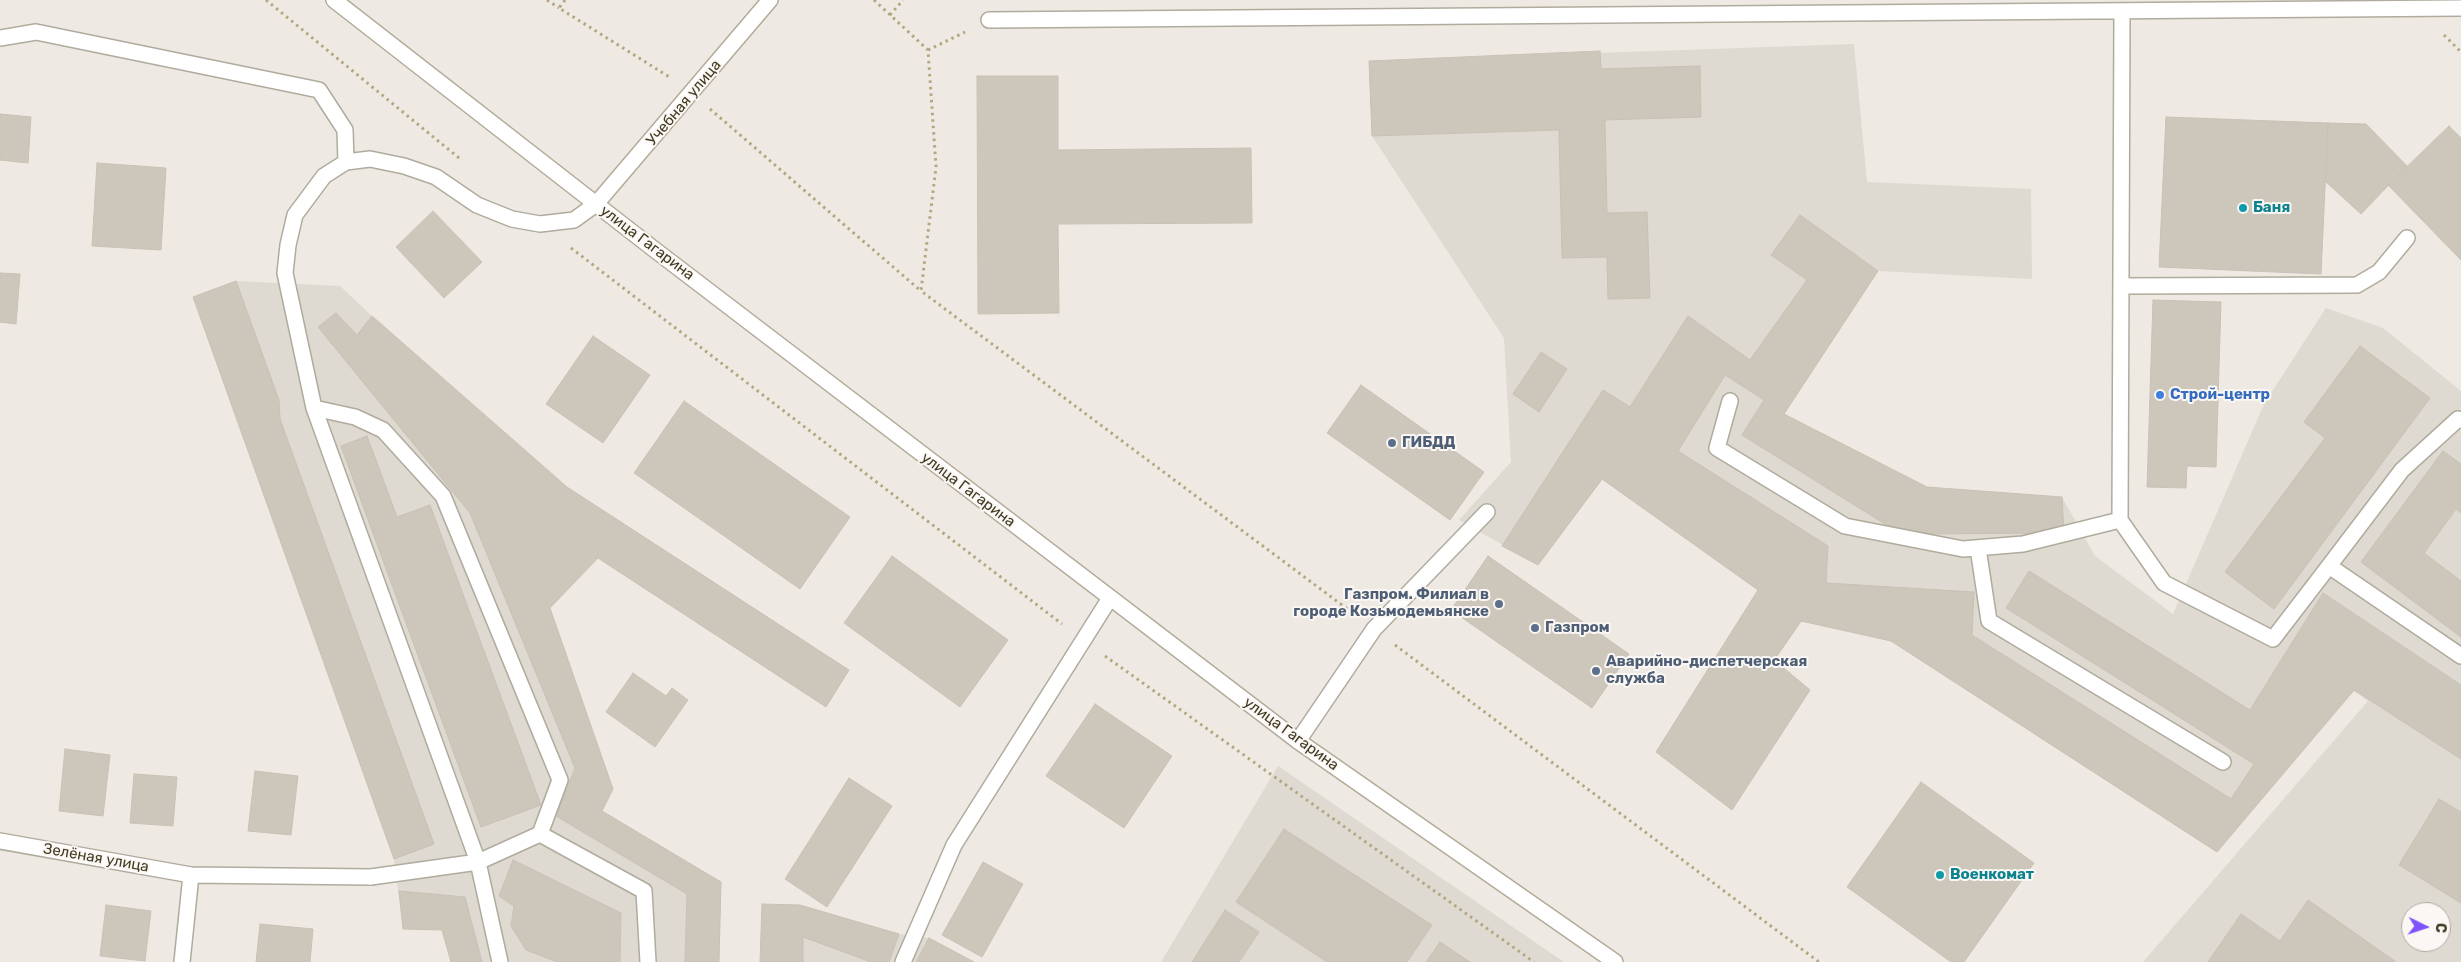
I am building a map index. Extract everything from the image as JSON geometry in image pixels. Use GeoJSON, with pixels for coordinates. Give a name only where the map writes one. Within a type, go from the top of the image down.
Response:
{"type":"FeatureCollection","features":[{"type":"Feature","properties":{"kind":"street","name":"улица Гагарина"},"geometry":{"type":"LineString","coordinates":[[334,0],[596,204],[1298,741],[1615,962]]}},
{"type":"Feature","properties":{"kind":"street","name":"Учебная улица"},"geometry":{"type":"LineString","coordinates":[[346,162],[370,159],[404,166],[436,177],[477,205],[512,219],[540,224],[574,220],[596,204],[770,0]]}},
{"type":"Feature","properties":{"kind":"street"},"geometry":{"type":"LineString","coordinates":[[989,20],[2461,8]]}},
{"type":"Feature","properties":{"kind":"street"},"geometry":{"type":"LineString","coordinates":[[2122,11],[2120,520],[2164,583],[2272,639],[2402,470],[2458,419],[2461,420]]}},
{"type":"Feature","properties":{"kind":"street"},"geometry":{"type":"LineString","coordinates":[[0,38],[36,32],[319,90],[345,130],[346,162],[324,176],[295,215],[288,245],[285,272],[314,408],[478,862],[500,962]]}},
{"type":"Feature","properties":{"kind":"street"},"geometry":{"type":"LineString","coordinates":[[2121,286],[2357,285],[2379,272],[2407,238]]}},
{"type":"Feature","properties":{"kind":"street"},"geometry":{"type":"LineString","coordinates":[[1730,401],[1717,448],[1845,526],[1963,549],[2023,544],[2120,520]]}},
{"type":"Feature","properties":{"kind":"street"},"geometry":{"type":"LineString","coordinates":[[314,408],[355,416],[383,430],[443,496],[560,780],[540,834],[644,890],[648,962]]}},
{"type":"Feature","properties":{"kind":"street"},"geometry":{"type":"LineString","coordinates":[[1298,741],[1374,629],[1487,512]]}},
{"type":"Feature","properties":{"kind":"street"},"geometry":{"type":"LineString","coordinates":[[1978,548],[1989,621],[2223,762]]}},
{"type":"Feature","properties":{"kind":"street"},"geometry":{"type":"LineString","coordinates":[[2329,566],[2461,656]]}},
{"type":"Feature","properties":{"kind":"street"},"geometry":{"type":"LineString","coordinates":[[903,962],[954,845],[1110,598]]}},
{"type":"Feature","properties":{"kind":"street","name":"Зелёная улица"},"geometry":{"type":"LineString","coordinates":[[0,841],[192,875],[371,878],[478,862],[540,834]]}},
{"type":"Feature","properties":{"kind":"street"},"geometry":{"type":"LineString","coordinates":[[182,962],[192,875]]}},
{"type":"Feature","properties":{"kind":"path"},"geometry":{"type":"LineString","coordinates":[[266,0],[464,162]]}},
{"type":"Feature","properties":{"kind":"path"},"geometry":{"type":"LineString","coordinates":[[547,0],[674,80]]}},
{"type":"Feature","properties":{"kind":"path"},"geometry":{"type":"LineString","coordinates":[[559,8],[565,0]]}},
{"type":"Feature","properties":{"kind":"path"},"geometry":{"type":"LineString","coordinates":[[874,0],[928,50],[936,166],[921,291]]}},
{"type":"Feature","properties":{"kind":"path"},"geometry":{"type":"LineString","coordinates":[[890,15],[903,0]]}},
{"type":"Feature","properties":{"kind":"path"},"geometry":{"type":"LineString","coordinates":[[928,50],[989,20]]}},
{"type":"Feature","properties":{"kind":"path"},"geometry":{"type":"LineString","coordinates":[[709,108],[921,291],[1819,962]]}},
{"type":"Feature","properties":{"kind":"path"},"geometry":{"type":"LineString","coordinates":[[540,224],[1083,641],[1534,962]]}},
{"type":"Feature","properties":{"kind":"shaded area"},"geometry":{"type":"Polygon","coordinates":[[[1854,44],[1867,182],[2031,189],[2032,279],[1878,271],[1784,414],[1927,487],[2062,497],[2095,556],[2173,614],[2264,404],[2326,308],[2383,328],[2461,391],[2461,962],[2143,962],[2368,701],[2354,691],[2217,852],[1891,641],[1802,621],[1775,660],[1810,690],[1732,810],[1656,752],[1758,590],[1603,479],[1538,565],[1459,520],[1511,462],[1504,338],[1372,136],[1369,61],[1854,44]]]}},
{"type":"Feature","properties":{"kind":"shaded area"},"geometry":{"type":"Polygon","coordinates":[[[236,281],[340,286],[567,487],[849,670],[826,707],[598,558],[550,608],[613,789],[602,811],[721,882],[719,962],[451,962],[442,930],[403,929],[394,859],[193,297],[236,281]]]}},
{"type":"Feature","properties":{"kind":"shaded area"},"geometry":{"type":"Polygon","coordinates":[[[1278,766],[1564,962],[1161,962],[1278,766]]]}},
{"type":"Feature","properties":{"kind":"shaded area"},"geometry":{"type":"Polygon","coordinates":[[[800,905],[899,934],[929,938],[974,962],[760,962],[800,905]]]}},
{"type":"Feature","properties":{"kind":"building"},"geometry":{"type":"Polygon","coordinates":[[[1600,51],[1601,69],[1700,66],[1701,117],[1605,120],[1607,213],[1647,212],[1650,298],[1608,299],[1607,257],[1562,258],[1559,130],[1372,136],[1369,61],[1600,51]]]}},
{"type":"Feature","properties":{"kind":"building"},"geometry":{"type":"Polygon","coordinates":[[[977,76],[1058,76],[1058,150],[1251,148],[1252,223],[1058,224],[1059,313],[978,314],[977,76]]]}},
{"type":"Feature","properties":{"kind":"building"},"geometry":{"type":"Polygon","coordinates":[[[0,114],[31,117],[28,163],[0,160],[0,114]]]}},
{"type":"Feature","properties":{"kind":"building","name":"Баня"},"geometry":{"type":"Polygon","coordinates":[[[2166,117],[2328,123],[2321,274],[2159,267],[2166,117]]]}},
{"type":"Feature","properties":{"kind":"building"},"geometry":{"type":"Polygon","coordinates":[[[2328,123],[2366,124],[2407,166],[2361,214],[2326,182],[2328,123]]]}},
{"type":"Feature","properties":{"kind":"building"},"geometry":{"type":"Polygon","coordinates":[[[2449,126],[2461,138],[2461,260],[2388,185],[2449,126]]]}},
{"type":"Feature","properties":{"kind":"building"},"geometry":{"type":"Polygon","coordinates":[[[97,163],[166,168],[161,250],[92,246],[97,163]]]}},
{"type":"Feature","properties":{"kind":"building"},"geometry":{"type":"Polygon","coordinates":[[[433,211],[482,262],[444,298],[396,247],[433,211]]]}},
{"type":"Feature","properties":{"kind":"building"},"geometry":{"type":"Polygon","coordinates":[[[1800,215],[1878,271],[1784,414],[1927,487],[2062,497],[2064,533],[1901,534],[1742,435],[1764,400],[1725,375],[1678,451],[1828,546],[1826,583],[1974,592],[1972,635],[2231,799],[2254,764],[2006,608],[2029,571],[2250,710],[2323,593],[2461,685],[2461,759],[2354,690],[2217,852],[1891,641],[1801,621],[1774,660],[1810,690],[1732,810],[1656,752],[1758,590],[1602,479],[1538,565],[1502,546],[1603,390],[1630,407],[1688,316],[1750,360],[1807,280],[1771,255],[1800,215]]]}},
{"type":"Feature","properties":{"kind":"building"},"geometry":{"type":"Polygon","coordinates":[[[0,273],[20,274],[16,324],[0,322],[0,273]]]}},
{"type":"Feature","properties":{"kind":"building"},"geometry":{"type":"Polygon","coordinates":[[[236,281],[279,400],[280,419],[434,844],[394,859],[193,297],[236,281]]]}},
{"type":"Feature","properties":{"kind":"building"},"geometry":{"type":"Polygon","coordinates":[[[2153,300],[2221,302],[2216,467],[2187,466],[2186,488],[2147,487],[2153,300]]]}},
{"type":"Feature","properties":{"kind":"building"},"geometry":{"type":"Polygon","coordinates":[[[336,313],[357,335],[372,316],[567,487],[849,670],[826,707],[598,558],[550,608],[613,789],[602,811],[721,882],[719,962],[685,962],[687,894],[556,816],[575,768],[470,513],[318,327],[336,313]]]}},
{"type":"Feature","properties":{"kind":"building"},"geometry":{"type":"Polygon","coordinates":[[[593,336],[650,375],[603,443],[546,404],[593,336]]]}},
{"type":"Feature","properties":{"kind":"building"},"geometry":{"type":"Polygon","coordinates":[[[2360,346],[2430,398],[2274,609],[2225,572],[2325,438],[2304,422],[2360,346]]]}},
{"type":"Feature","properties":{"kind":"building"},"geometry":{"type":"Polygon","coordinates":[[[1541,352],[1567,369],[1539,412],[1513,394],[1541,352]]]}},
{"type":"Feature","properties":{"kind":"building","name":"ГИБДД"},"geometry":{"type":"Polygon","coordinates":[[[1361,385],[1484,472],[1450,520],[1327,433],[1361,385]]]}},
{"type":"Feature","properties":{"kind":"building"},"geometry":{"type":"Polygon","coordinates":[[[684,401],[850,517],[800,589],[634,473],[684,401]]]}},
{"type":"Feature","properties":{"kind":"building"},"geometry":{"type":"Polygon","coordinates":[[[367,436],[397,517],[430,505],[541,805],[481,827],[341,446],[367,436]]]}},
{"type":"Feature","properties":{"kind":"building"},"geometry":{"type":"Polygon","coordinates":[[[2443,451],[2461,464],[2461,513],[2456,509],[2424,553],[2461,581],[2461,637],[2361,562],[2443,451]]]}},
{"type":"Feature","properties":{"kind":"building"},"geometry":{"type":"Polygon","coordinates":[[[892,556],[1008,640],[960,707],[844,623],[892,556]]]}},
{"type":"Feature","properties":{"kind":"building","name":"Газпром"},"geometry":{"type":"Polygon","coordinates":[[[1488,556],[1629,654],[1592,708],[1451,610],[1488,556]]]}},
{"type":"Feature","properties":{"kind":"building"},"geometry":{"type":"Polygon","coordinates":[[[633,673],[666,696],[672,688],[688,700],[655,747],[606,712],[633,673]]]}},
{"type":"Feature","properties":{"kind":"building"},"geometry":{"type":"Polygon","coordinates":[[[1095,704],[1172,756],[1124,828],[1046,776],[1095,704]]]}},
{"type":"Feature","properties":{"kind":"building"},"geometry":{"type":"Polygon","coordinates":[[[65,749],[110,755],[103,816],[59,811],[65,749]]]}},
{"type":"Feature","properties":{"kind":"building"},"geometry":{"type":"Polygon","coordinates":[[[255,771],[298,776],[291,835],[248,831],[255,771]]]}},
{"type":"Feature","properties":{"kind":"building"},"geometry":{"type":"Polygon","coordinates":[[[134,774],[177,777],[173,826],[130,823],[134,774]]]}},
{"type":"Feature","properties":{"kind":"building"},"geometry":{"type":"Polygon","coordinates":[[[849,778],[892,806],[827,907],[785,879],[849,778]]]}},
{"type":"Feature","properties":{"kind":"building","name":"Военкомат"},"geometry":{"type":"Polygon","coordinates":[[[1921,782],[2034,863],[1964,962],[1951,962],[1847,887],[1921,782]]]}},
{"type":"Feature","properties":{"kind":"building"},"geometry":{"type":"Polygon","coordinates":[[[2439,799],[2461,812],[2461,903],[2399,865],[2439,799]]]}},
{"type":"Feature","properties":{"kind":"building"},"geometry":{"type":"Polygon","coordinates":[[[1284,829],[1432,925],[1407,962],[1327,962],[1236,902],[1284,829]]]}},
{"type":"Feature","properties":{"kind":"building"},"geometry":{"type":"Polygon","coordinates":[[[513,860],[621,913],[620,962],[557,962],[526,950],[511,926],[514,906],[499,896],[513,860]]]}},
{"type":"Feature","properties":{"kind":"building"},"geometry":{"type":"Polygon","coordinates":[[[983,862],[1023,884],[982,957],[942,935],[983,862]]]}},
{"type":"Feature","properties":{"kind":"building"},"geometry":{"type":"Polygon","coordinates":[[[399,891],[465,897],[482,962],[451,962],[442,930],[403,929],[399,891]]]}},
{"type":"Feature","properties":{"kind":"building"},"geometry":{"type":"Polygon","coordinates":[[[2308,900],[2396,962],[2208,962],[2241,914],[2280,941],[2308,900]]]}},
{"type":"Feature","properties":{"kind":"building"},"geometry":{"type":"Polygon","coordinates":[[[762,904],[800,905],[899,934],[889,962],[871,962],[803,937],[803,962],[760,962],[762,904]]]}},
{"type":"Feature","properties":{"kind":"building"},"geometry":{"type":"Polygon","coordinates":[[[106,905],[151,911],[145,961],[100,956],[106,905]]]}},
{"type":"Feature","properties":{"kind":"building"},"geometry":{"type":"Polygon","coordinates":[[[1225,910],[1259,932],[1239,962],[1192,962],[1225,910]]]}},
{"type":"Feature","properties":{"kind":"building"},"geometry":{"type":"Polygon","coordinates":[[[260,924],[313,929],[310,962],[256,962],[260,924]]]}},
{"type":"Feature","properties":{"kind":"building"},"geometry":{"type":"Polygon","coordinates":[[[929,938],[974,962],[916,962],[929,938]]]}},
{"type":"Feature","properties":{"kind":"building"},"geometry":{"type":"Polygon","coordinates":[[[1440,942],[1470,962],[1426,962],[1440,942]]]}},
{"type":"Feature","properties":{"kind":"place","name":"Баня"},"geometry":{"type":"Point","coordinates":[2243,208]}},
{"type":"Feature","properties":{"kind":"place","name":"Строй-центр"},"geometry":{"type":"Point","coordinates":[2160,395]}},
{"type":"Feature","properties":{"kind":"place","name":"ГИБДД"},"geometry":{"type":"Point","coordinates":[1392,443]}},
{"type":"Feature","properties":{"kind":"place","name":"Газпром. Филиал в городе Козьмодемьянске"},"geometry":{"type":"Point","coordinates":[1499,604]}},
{"type":"Feature","properties":{"kind":"place","name":"Газпром"},"geometry":{"type":"Point","coordinates":[1535,628]}},
{"type":"Feature","properties":{"kind":"place","name":"Аварийно-диспетчерская служба"},"geometry":{"type":"Point","coordinates":[1596,671]}},
{"type":"Feature","properties":{"kind":"place","name":"Военкомат"},"geometry":{"type":"Point","coordinates":[1940,875]}}]}
